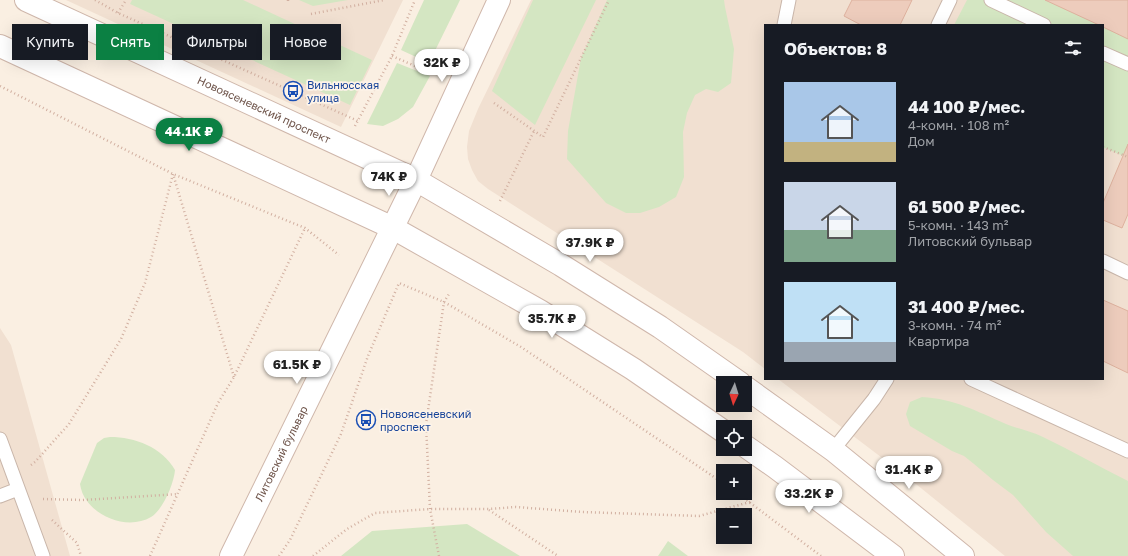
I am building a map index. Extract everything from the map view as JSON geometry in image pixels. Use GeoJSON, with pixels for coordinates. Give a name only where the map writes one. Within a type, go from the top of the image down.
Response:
{"type":"FeatureCollection","features":[{"type":"Feature","properties":{"kind":"main road","name":"Новоясеневский проспект"},"geometry":{"type":"LineString","coordinates":[[26,0],[416,180],[561,265],[647,318],[730,376]]}},
{"type":"Feature","properties":{"kind":"main road"},"geometry":{"type":"LineString","coordinates":[[416,180],[500,0]]}},
{"type":"Feature","properties":{"kind":"main road"},"geometry":{"type":"LineString","coordinates":[[0,46],[393,228],[540,312],[633,369],[716,426]]}},
{"type":"Feature","properties":{"kind":"main road","name":"Литовский бульвар"},"geometry":{"type":"LineString","coordinates":[[232,556],[416,180]]}},
{"type":"Feature","properties":{"kind":"main road"},"geometry":{"type":"LineString","coordinates":[[752,392],[833,450],[963,556]]}},
{"type":"Feature","properties":{"kind":"main road"},"geometry":{"type":"LineString","coordinates":[[752,451],[893,556]]}},
{"type":"Feature","properties":{"kind":"lane"},"geometry":{"type":"LineString","coordinates":[[784,24],[790,0]]}},
{"type":"Feature","properties":{"kind":"lane"},"geometry":{"type":"LineString","coordinates":[[938,24],[950,0]]}},
{"type":"Feature","properties":{"kind":"lane"},"geometry":{"type":"LineString","coordinates":[[990,0],[1004,3],[1042,24]]}},
{"type":"Feature","properties":{"kind":"lane"},"geometry":{"type":"LineString","coordinates":[[1104,53],[1128,64]]}},
{"type":"Feature","properties":{"kind":"lane"},"geometry":{"type":"LineString","coordinates":[[1104,261],[1128,273]]}},
{"type":"Feature","properties":{"kind":"lane"},"geometry":{"type":"LineString","coordinates":[[833,450],[874,399],[886,380]]}},
{"type":"Feature","properties":{"kind":"lane"},"geometry":{"type":"LineString","coordinates":[[973,380],[1128,451]]}},
{"type":"Feature","properties":{"kind":"lane"},"geometry":{"type":"LineString","coordinates":[[0,439],[43,556]]}},
{"type":"Feature","properties":{"kind":"lane"},"geometry":{"type":"LineString","coordinates":[[0,496],[18,489]]}},
{"type":"Feature","properties":{"kind":"path"},"geometry":{"type":"LineString","coordinates":[[95,0],[118,13],[358,121]]}},
{"type":"Feature","properties":{"kind":"path"},"geometry":{"type":"LineString","coordinates":[[118,13],[126,0]]}},
{"type":"Feature","properties":{"kind":"path"},"geometry":{"type":"LineString","coordinates":[[311,14],[384,0]]}},
{"type":"Feature","properties":{"kind":"path"},"geometry":{"type":"LineString","coordinates":[[352,131],[392,56],[414,0]]}},
{"type":"Feature","properties":{"kind":"path"},"geometry":{"type":"LineString","coordinates":[[494,103],[543,136],[609,0]]}},
{"type":"Feature","properties":{"kind":"path"},"geometry":{"type":"LineString","coordinates":[[392,56],[429,72]]}},
{"type":"Feature","properties":{"kind":"path"},"geometry":{"type":"LineString","coordinates":[[0,86],[173,174],[305,228],[339,255]]}},
{"type":"Feature","properties":{"kind":"path"},"geometry":{"type":"LineString","coordinates":[[500,201],[534,131]]}},
{"type":"Feature","properties":{"kind":"path"},"geometry":{"type":"LineString","coordinates":[[1104,147],[1128,157]]}},
{"type":"Feature","properties":{"kind":"path"},"geometry":{"type":"LineString","coordinates":[[173,174],[234,377]]}},
{"type":"Feature","properties":{"kind":"path"},"geometry":{"type":"LineString","coordinates":[[13,475],[35,462],[69,424],[121,339],[145,283],[173,174]]}},
{"type":"Feature","properties":{"kind":"path"},"geometry":{"type":"LineString","coordinates":[[150,556],[218,403],[234,377],[305,228]]}},
{"type":"Feature","properties":{"kind":"path"},"geometry":{"type":"LineString","coordinates":[[279,556],[290,540],[342,434],[368,356],[399,283],[444,302],[522,347],[716,478]]}},
{"type":"Feature","properties":{"kind":"path"},"geometry":{"type":"LineString","coordinates":[[439,556],[430,510],[426,424],[444,302],[449,294]]}},
{"type":"Feature","properties":{"kind":"path"},"geometry":{"type":"LineString","coordinates":[[18,489],[44,500],[82,500],[178,494]]}},
{"type":"Feature","properties":{"kind":"path"},"geometry":{"type":"LineString","coordinates":[[44,500],[46,505]]}},
{"type":"Feature","properties":{"kind":"path"},"geometry":{"type":"LineString","coordinates":[[747,500],[821,556]]}},
{"type":"Feature","properties":{"kind":"path"},"geometry":{"type":"LineString","coordinates":[[313,556],[347,529],[375,513],[516,507],[582,512],[699,516],[750,502]]}},
{"type":"Feature","properties":{"kind":"path"},"geometry":{"type":"LineString","coordinates":[[489,509],[558,556]]}},
{"type":"Feature","properties":{"kind":"path"},"geometry":{"type":"LineString","coordinates":[[48,516],[77,543],[81,556]]}},
{"type":"Feature","properties":{"kind":"shaded area"},"geometry":{"type":"Polygon","coordinates":[[[66,0],[403,0],[341,127],[196,60],[262,60],[262,24],[172,24],[172,49],[164,45],[164,24],[118,24],[66,0]]]}},
{"type":"Feature","properties":{"kind":"shaded area"},"geometry":{"type":"Polygon","coordinates":[[[531,0],[1128,0],[1128,556],[1005,556],[906,476],[779,380],[1104,380],[1104,24],[764,24],[764,368],[743,352],[488,189],[478,181],[468,159],[467,147],[469,131],[478,109],[531,0]]]}},
{"type":"Feature","properties":{"kind":"shaded area"},"geometry":{"type":"Polygon","coordinates":[[[0,328],[11,345],[70,556],[0,556],[0,328]]]}},
{"type":"Feature","properties":{"kind":"green space"},"geometry":{"type":"Polygon","coordinates":[[[132,0],[243,0],[295,24],[270,24],[270,60],[341,60],[341,46],[372,60],[350,105],[252,60],[262,60],[262,24],[174,24],[130,4],[132,0]]]}},
{"type":"Feature","properties":{"kind":"green space"},"geometry":{"type":"Polygon","coordinates":[[[299,0],[348,0],[313,6],[299,0]]]}},
{"type":"Feature","properties":{"kind":"green space"},"geometry":{"type":"Polygon","coordinates":[[[424,0],[460,0],[429,63],[401,50],[424,0]]]}},
{"type":"Feature","properties":{"kind":"green space"},"geometry":{"type":"Polygon","coordinates":[[[533,0],[596,0],[535,125],[492,91],[533,0]]]}},
{"type":"Feature","properties":{"kind":"green space"},"geometry":{"type":"Polygon","coordinates":[[[607,0],[724,0],[734,49],[731,83],[718,92],[706,89],[695,95],[687,113],[683,132],[684,177],[676,197],[659,207],[640,213],[626,213],[606,203],[567,159],[568,131],[581,58],[607,0]]]}},
{"type":"Feature","properties":{"kind":"green space"},"geometry":{"type":"Polygon","coordinates":[[[967,0],[1128,0],[1128,158],[1104,148],[1104,24],[955,24],[967,0]]]}},
{"type":"Feature","properties":{"kind":"green space"},"geometry":{"type":"Polygon","coordinates":[[[397,63],[430,76],[413,107],[398,119],[383,126],[367,124],[397,63]]]}},
{"type":"Feature","properties":{"kind":"green space"},"geometry":{"type":"Polygon","coordinates":[[[922,397],[955,403],[1011,426],[1038,435],[1128,481],[1128,556],[1073,556],[1046,532],[1013,495],[964,456],[952,451],[910,426],[906,414],[910,402],[922,397]]]}},
{"type":"Feature","properties":{"kind":"green space"},"geometry":{"type":"Polygon","coordinates":[[[119,437],[138,441],[155,449],[170,462],[175,470],[173,482],[160,509],[151,517],[143,521],[126,522],[108,518],[93,508],[83,495],[80,484],[97,443],[104,438],[119,437]]]}},
{"type":"Feature","properties":{"kind":"green space"},"geometry":{"type":"Polygon","coordinates":[[[467,524],[520,556],[341,556],[372,531],[467,524]]]}},
{"type":"Feature","properties":{"kind":"green space"},"geometry":{"type":"Polygon","coordinates":[[[668,541],[688,556],[658,556],[668,541]]]}},
{"type":"Feature","properties":{"kind":"building"},"geometry":{"type":"Polygon","coordinates":[[[852,0],[912,0],[900,24],[859,24],[844,16],[852,0]]]}},
{"type":"Feature","properties":{"kind":"building"},"geometry":{"type":"Polygon","coordinates":[[[1045,0],[1128,0],[1128,39],[1104,27],[1104,24],[1097,24],[1045,0]]]}},
{"type":"Feature","properties":{"kind":"building"},"geometry":{"type":"Polygon","coordinates":[[[1128,144],[1128,214],[1122,228],[1104,220],[1104,201],[1128,144]]]}},
{"type":"Feature","properties":{"kind":"building"},"geometry":{"type":"Polygon","coordinates":[[[1104,300],[1128,311],[1128,373],[1104,361],[1104,300]]]}},
{"type":"Feature","properties":{"kind":"place","name":"Вильнюсская улица"},"geometry":{"type":"Point","coordinates":[293,91]}},
{"type":"Feature","properties":{"kind":"place","name":"Новоясеневский проспект"},"geometry":{"type":"Point","coordinates":[366,420]}}]}
